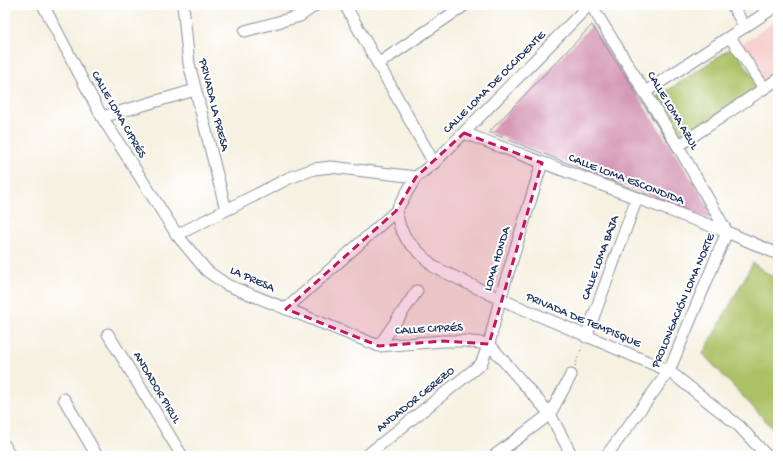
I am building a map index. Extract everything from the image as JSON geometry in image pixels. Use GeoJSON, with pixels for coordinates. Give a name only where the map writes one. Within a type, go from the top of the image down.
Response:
{"type":"FeatureCollection","features":[{"type":"Feature","properties":{"kind":"street","name":"CALLE LOMA CIPRÉS"},"geometry":{"type":"LineString","coordinates":[[43,5],[102,117],[177,235]]}},
{"type":"Feature","properties":{"kind":"street","name":"PRIVADA LA PRESA"},"geometry":{"type":"LineString","coordinates":[[183,5],[189,64],[226,210]]}},
{"type":"Feature","properties":{"kind":"street"},"geometry":{"type":"LineString","coordinates":[[245,31],[300,16],[316,5]]}},
{"type":"Feature","properties":{"kind":"street"},"geometry":{"type":"LineString","coordinates":[[345,5],[434,163]]}},
{"type":"Feature","properties":{"kind":"street"},"geometry":{"type":"LineString","coordinates":[[378,64],[465,5]]}},
{"type":"Feature","properties":{"kind":"street","name":"CALLE LOMA AZUL"},"geometry":{"type":"LineString","coordinates":[[590,5],[678,146],[727,232]]}},
{"type":"Feature","properties":{"kind":"street","name":"CALLE LOMA DE OCCIDENTE"},"geometry":{"type":"LineString","coordinates":[[286,309],[396,211],[416,177],[434,163],[590,5]]}},
{"type":"Feature","properties":{"kind":"street"},"geometry":{"type":"LineString","coordinates":[[732,5],[745,27]]}},
{"type":"Feature","properties":{"kind":"street"},"geometry":{"type":"LineString","coordinates":[[645,92],[778,5]]}},
{"type":"Feature","properties":{"kind":"street"},"geometry":{"type":"LineString","coordinates":[[730,37],[764,88]]}},
{"type":"Feature","properties":{"kind":"street"},"geometry":{"type":"LineString","coordinates":[[678,146],[778,79]]}},
{"type":"Feature","properties":{"kind":"street"},"geometry":{"type":"LineString","coordinates":[[102,117],[196,90]]}},
{"type":"Feature","properties":{"kind":"street","name":"CALLE LOMA ESCONDIDA"},"geometry":{"type":"LineString","coordinates":[[464,133],[727,232],[778,254]]}},
{"type":"Feature","properties":{"kind":"street","name":"LOMA HONDA"},"geometry":{"type":"LineString","coordinates":[[481,364],[542,162]]}},
{"type":"Feature","properties":{"kind":"street"},"geometry":{"type":"LineString","coordinates":[[177,235],[289,178],[314,169],[331,168],[416,177]]}},
{"type":"Feature","properties":{"kind":"street","name":"CALLE LOMA BAJA"},"geometry":{"type":"LineString","coordinates":[[586,337],[637,198]]}},
{"type":"Feature","properties":{"kind":"street","name":"PRIVADA DE TEMPISQUE"},"geometry":{"type":"LineString","coordinates":[[396,211],[400,227],[407,240],[434,267],[500,299],[586,337],[669,371],[739,426],[767,456]]}},
{"type":"Feature","properties":{"kind":"street","name":"PROLONGACIÓN LOMA NORTE"},"geometry":{"type":"LineString","coordinates":[[606,456],[669,371],[727,232]]}},
{"type":"Feature","properties":{"kind":"street","name":"LA PRESA"},"geometry":{"type":"LineString","coordinates":[[177,235],[208,271],[227,285],[286,309]]}},
{"type":"Feature","properties":{"kind":"street"},"geometry":{"type":"LineString","coordinates":[[379,346],[417,291]]}},
{"type":"Feature","properties":{"kind":"street","name":"CALLE CIPRÉS"},"geometry":{"type":"LineString","coordinates":[[286,309],[379,346],[443,341],[464,341],[488,344]]}},
{"type":"Feature","properties":{"kind":"street","name":"ANDADOR PIRUL"},"geometry":{"type":"LineString","coordinates":[[108,334],[182,456]]}},
{"type":"Feature","properties":{"kind":"street"},"geometry":{"type":"LineString","coordinates":[[488,344],[550,414],[572,456]]}},
{"type":"Feature","properties":{"kind":"street","name":"ANDADOR CEREZO"},"geometry":{"type":"LineString","coordinates":[[366,456],[481,364]]}},
{"type":"Feature","properties":{"kind":"street"},"geometry":{"type":"LineString","coordinates":[[494,456],[550,414],[571,375]]}},
{"type":"Feature","properties":{"kind":"street"},"geometry":{"type":"LineString","coordinates":[[64,399],[97,456]]}},
{"type":"Feature","properties":{"kind":"street"},"geometry":{"type":"LineString","coordinates":[[5,446],[10,456]]}},
{"type":"Feature","properties":{"kind":"path"},"geometry":{"type":"LineString","coordinates":[[571,375],[586,337]]}},
{"type":"Feature","properties":{"kind":"highlighted area"},"geometry":{"type":"Polygon","coordinates":[[[464,133],[542,163],[489,344],[443,341],[379,346],[286,309],[396,211],[416,177],[464,133]]]}},
{"type":"Feature","properties":{"kind":"shaded area"},"geometry":{"type":"Polygon","coordinates":[[[778,19],[778,75],[764,85],[738,47],[778,19]]]}},
{"type":"Feature","properties":{"kind":"green space"},"geometry":{"type":"Polygon","coordinates":[[[733,47],[760,87],[682,140],[656,98],[733,47]]]}},
{"type":"Feature","properties":{"kind":"green space"},"geometry":{"type":"Polygon","coordinates":[[[753,263],[778,281],[778,434],[703,354],[753,263]]]}},
{"type":"Feature","properties":{"kind":"building"},"geometry":{"type":"Polygon","coordinates":[[[592,25],[721,224],[489,132],[592,25]]]}}]}
